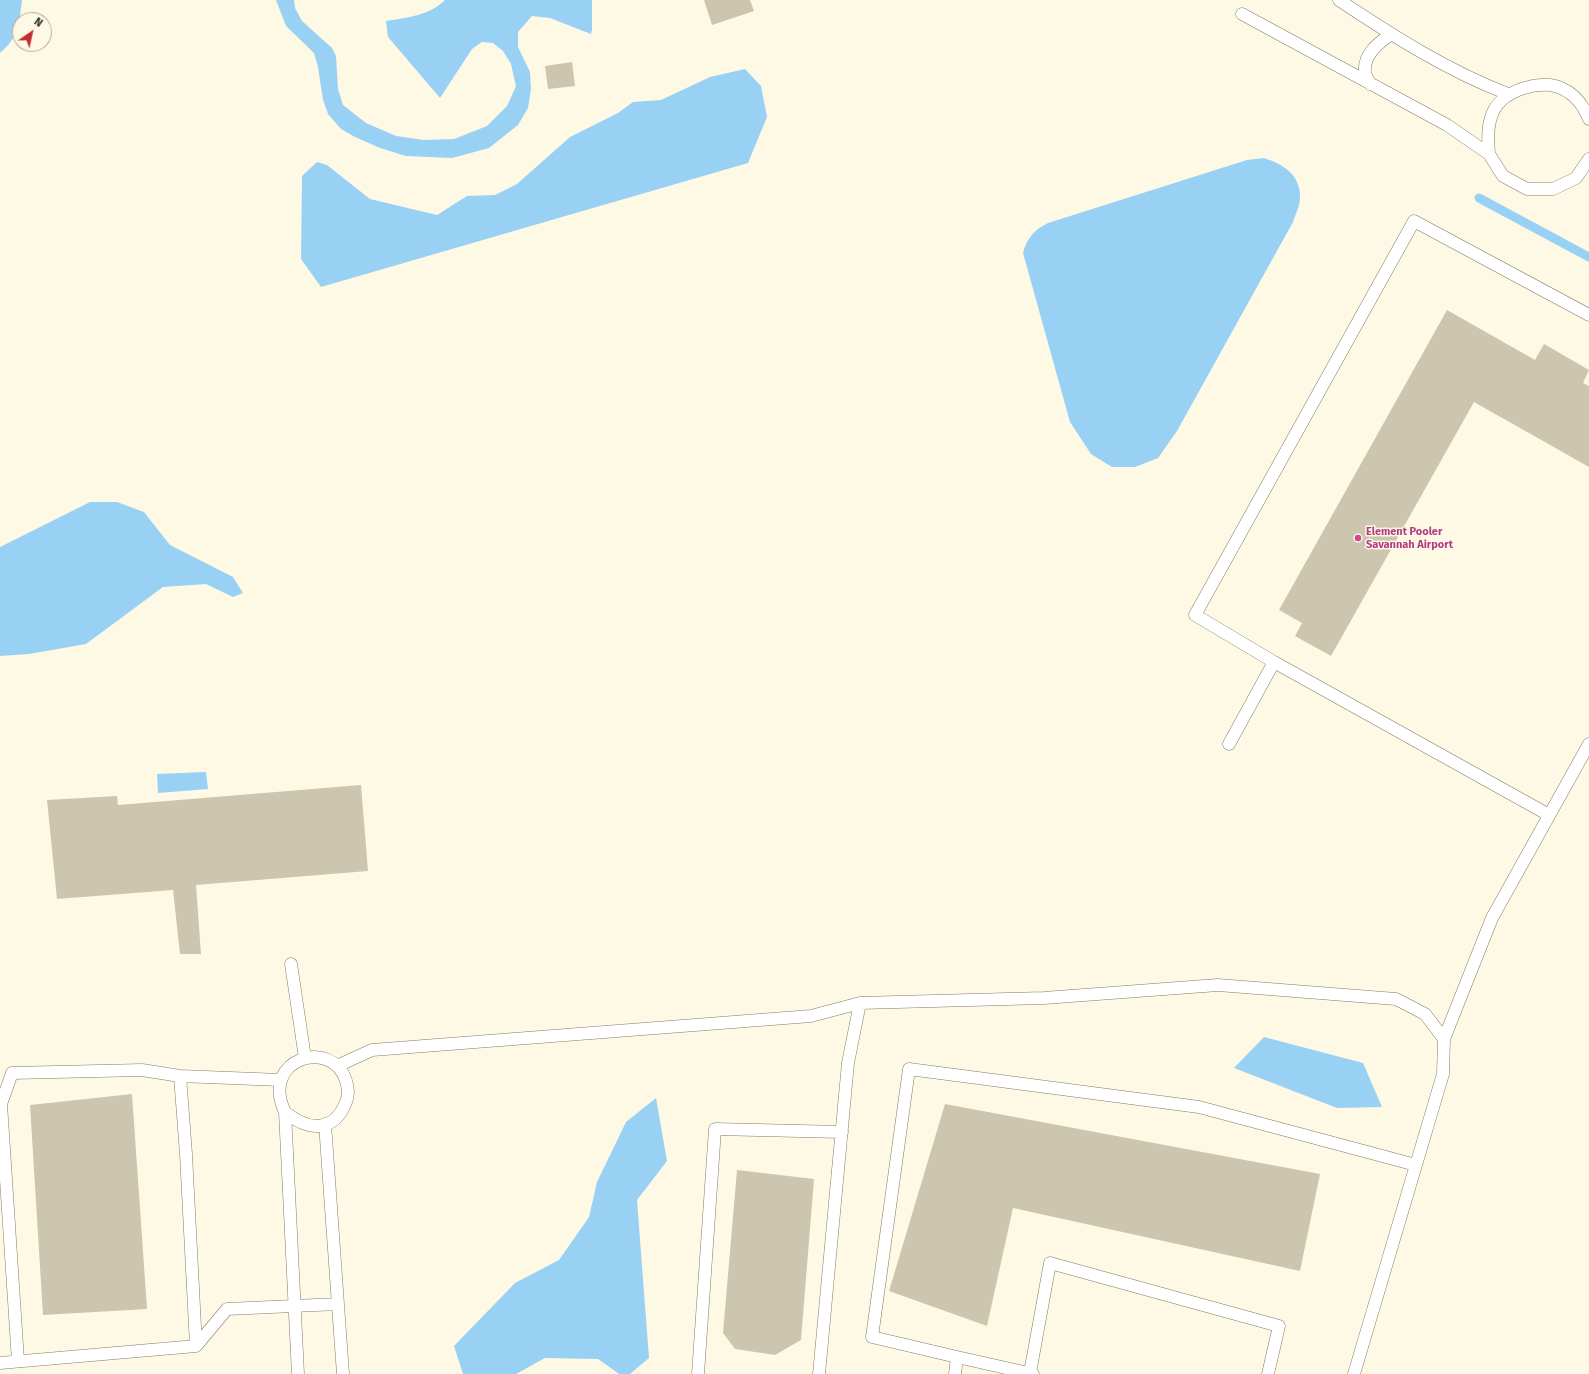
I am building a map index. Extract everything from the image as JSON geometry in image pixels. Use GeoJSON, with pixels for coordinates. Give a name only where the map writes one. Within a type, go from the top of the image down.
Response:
{"type":"FeatureCollection","features":[{"type":"Feature","properties":{"kind":"lane"},"geometry":{"type":"LineString","coordinates":[[1339,0],[1390,35],[1474,81],[1508,94]]}},
{"type":"Feature","properties":{"kind":"lane"},"geometry":{"type":"LineString","coordinates":[[1242,14],[1447,125],[1490,154]]}},
{"type":"Feature","properties":{"kind":"lane"},"geometry":{"type":"LineString","coordinates":[[1370,84],[1365,72],[1367,58],[1376,45],[1390,35]]}},
{"type":"Feature","properties":{"kind":"lane"},"geometry":{"type":"LineString","coordinates":[[1589,119],[1584,105],[1563,89],[1535,84],[1508,94],[1494,111],[1487,132],[1490,154],[1503,176],[1526,189],[1553,190],[1576,178],[1589,159]]}},
{"type":"Feature","properties":{"kind":"lane"},"geometry":{"type":"LineString","coordinates":[[1550,815],[1274,662],[1195,615],[1414,221],[1589,315]]}},
{"type":"Feature","properties":{"kind":"lane"},"geometry":{"type":"LineString","coordinates":[[1229,744],[1274,662]]}},
{"type":"Feature","properties":{"kind":"lane"},"geometry":{"type":"LineString","coordinates":[[1354,1374],[1443,1074],[1444,1039],[1492,918],[1589,744]]}},
{"type":"Feature","properties":{"kind":"lane"},"geometry":{"type":"LineString","coordinates":[[291,964],[304,1058]]}},
{"type":"Feature","properties":{"kind":"lane"},"geometry":{"type":"LineString","coordinates":[[337,1066],[372,1050],[811,1016],[860,1003],[1044,998],[1218,985],[1396,999],[1425,1014],[1444,1039]]}},
{"type":"Feature","properties":{"kind":"lane"},"geometry":{"type":"LineString","coordinates":[[819,1374],[848,1063],[860,1003]]}},
{"type":"Feature","properties":{"kind":"lane"},"geometry":{"type":"LineString","coordinates":[[285,1112],[303,1124],[314,1126],[325,1124],[336,1118],[343,1110],[348,1099],[348,1087],[345,1076],[337,1066],[328,1059],[316,1057],[304,1058],[294,1062],[286,1070],[281,1080],[279,1091],[280,1102],[285,1112],[298,1374]]}},
{"type":"Feature","properties":{"kind":"lane"},"geometry":{"type":"LineString","coordinates":[[1268,1374],[1279,1326],[1050,1263],[1032,1374],[956,1358],[872,1337],[909,1069],[1199,1108],[1416,1165]]}},
{"type":"Feature","properties":{"kind":"lane"},"geometry":{"type":"LineString","coordinates":[[18,1361],[1,1104],[12,1073],[142,1070],[180,1076],[281,1080]]}},
{"type":"Feature","properties":{"kind":"lane"},"geometry":{"type":"LineString","coordinates":[[180,1076],[186,1154],[196,1346]]}},
{"type":"Feature","properties":{"kind":"lane"},"geometry":{"type":"LineString","coordinates":[[325,1124],[343,1374]]}},
{"type":"Feature","properties":{"kind":"lane"},"geometry":{"type":"LineString","coordinates":[[698,1374],[715,1129],[842,1132]]}},
{"type":"Feature","properties":{"kind":"lane"},"geometry":{"type":"LineString","coordinates":[[0,1363],[196,1346],[227,1310],[338,1304]]}},
{"type":"Feature","properties":{"kind":"lane"},"geometry":{"type":"LineString","coordinates":[[955,1374],[956,1358]]}},
{"type":"Feature","properties":{"kind":"water"},"geometry":{"type":"Polygon","coordinates":[[[0,0],[22,0],[20,12],[12,12],[12,40],[0,53],[0,0]]]}},
{"type":"Feature","properties":{"kind":"water"},"geometry":{"type":"Polygon","coordinates":[[[276,0],[294,0],[295,8],[302,21],[332,48],[336,56],[338,89],[343,105],[366,123],[396,136],[424,140],[454,139],[487,126],[507,106],[516,86],[511,64],[503,51],[493,43],[482,42],[472,49],[440,98],[388,37],[386,21],[418,15],[432,9],[445,0],[592,0],[592,30],[591,34],[550,18],[532,16],[518,32],[518,47],[530,72],[531,89],[528,108],[518,125],[489,148],[452,158],[406,156],[380,148],[355,137],[341,129],[328,114],[323,100],[318,67],[314,53],[286,26],[276,0]]]}},
{"type":"Feature","properties":{"kind":"water"},"geometry":{"type":"Polygon","coordinates":[[[745,69],[761,86],[767,117],[748,163],[321,287],[301,259],[302,176],[317,162],[327,165],[370,199],[437,215],[467,196],[495,195],[517,184],[570,137],[618,113],[633,102],[661,100],[710,77],[745,69]]]}},
{"type":"Feature","properties":{"kind":"water"},"geometry":{"type":"Polygon","coordinates":[[[1264,158],[1284,167],[1290,172],[1297,183],[1300,190],[1300,201],[1293,222],[1177,431],[1158,458],[1135,467],[1112,467],[1091,454],[1070,422],[1023,253],[1027,243],[1035,232],[1048,223],[1247,160],[1264,158]]]}},
{"type":"Feature","properties":{"kind":"water"},"geometry":{"type":"Polygon","coordinates":[[[90,502],[117,502],[144,512],[170,545],[233,577],[243,593],[233,597],[206,584],[163,587],[86,644],[29,654],[0,656],[0,547],[90,502]]]}},
{"type":"Feature","properties":{"kind":"water"},"geometry":{"type":"Polygon","coordinates":[[[206,772],[208,789],[158,793],[157,774],[206,772]]]}},
{"type":"Feature","properties":{"kind":"water"},"geometry":{"type":"Polygon","coordinates":[[[1264,1037],[1363,1063],[1382,1107],[1337,1108],[1234,1068],[1264,1037]]]}},
{"type":"Feature","properties":{"kind":"water"},"geometry":{"type":"Polygon","coordinates":[[[656,1098],[667,1161],[637,1200],[649,1358],[630,1374],[619,1374],[598,1359],[545,1358],[516,1374],[463,1374],[454,1346],[515,1283],[559,1260],[589,1217],[597,1182],[626,1122],[656,1098]]]}},
{"type":"Feature","properties":{"kind":"building"},"geometry":{"type":"Polygon","coordinates":[[[704,0],[750,0],[754,11],[712,25],[704,0]]]}},
{"type":"Feature","properties":{"kind":"building"},"geometry":{"type":"Polygon","coordinates":[[[572,62],[575,86],[548,89],[545,66],[572,62]]]}},
{"type":"Feature","properties":{"kind":"building","name":"Element Pooler Savannah Airport"},"geometry":{"type":"Polygon","coordinates":[[[1447,310],[1535,360],[1544,344],[1589,370],[1583,383],[1589,386],[1589,467],[1474,402],[1331,656],[1295,636],[1302,623],[1279,610],[1447,310]]]}},
{"type":"Feature","properties":{"kind":"building"},"geometry":{"type":"Polygon","coordinates":[[[361,785],[368,871],[196,885],[201,954],[180,954],[173,890],[57,899],[47,800],[117,796],[118,805],[361,785]]]}},
{"type":"Feature","properties":{"kind":"building"},"geometry":{"type":"Polygon","coordinates":[[[132,1094],[147,1309],[43,1315],[30,1105],[132,1094]]]}},
{"type":"Feature","properties":{"kind":"building"},"geometry":{"type":"Polygon","coordinates":[[[945,1104],[1320,1174],[1300,1271],[1013,1208],[987,1326],[889,1291],[945,1104]]]}},
{"type":"Feature","properties":{"kind":"building"},"geometry":{"type":"Polygon","coordinates":[[[737,1170],[814,1179],[801,1340],[775,1355],[735,1349],[723,1333],[737,1170]]]}},
{"type":"Feature","properties":{"kind":"waterway"},"geometry":{"type":"LineString","coordinates":[[1479,198],[1589,257]]}},
{"type":"Feature","properties":{"kind":"place","name":"Element Pooler Savannah Airport"},"geometry":{"type":"Point","coordinates":[1358,538]}}]}
